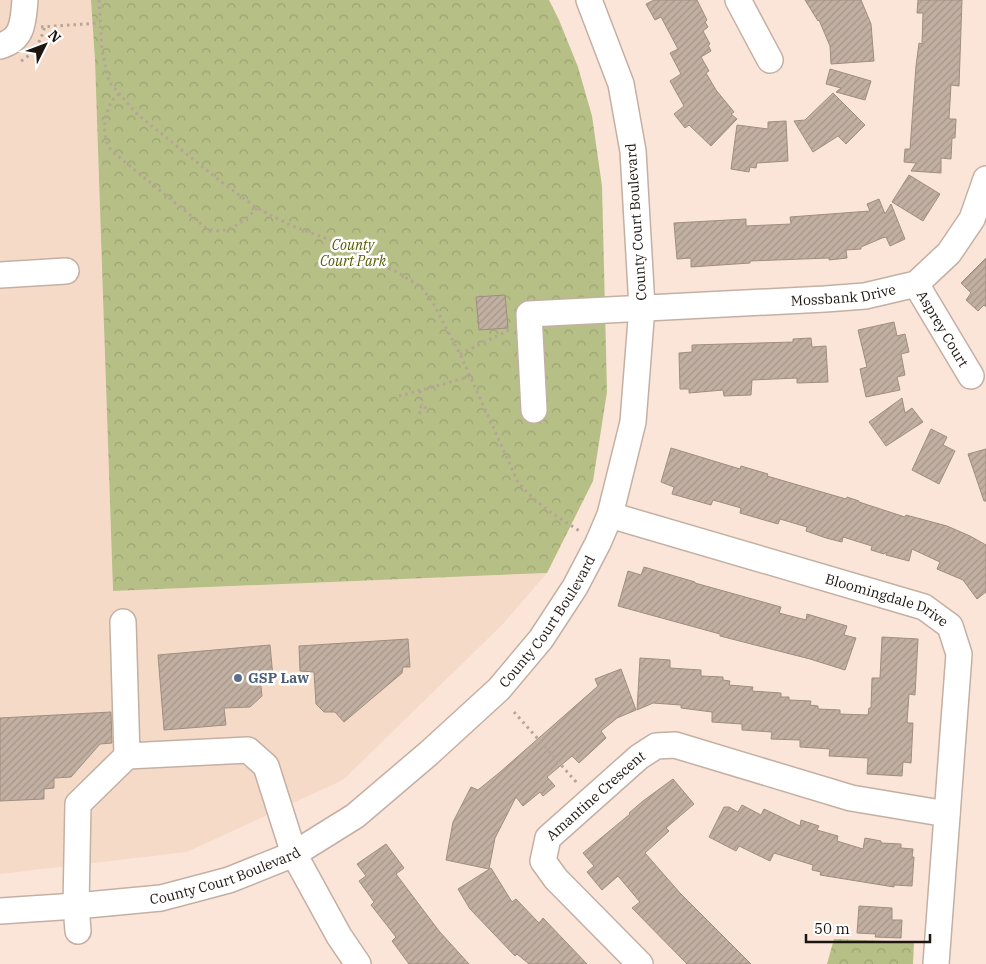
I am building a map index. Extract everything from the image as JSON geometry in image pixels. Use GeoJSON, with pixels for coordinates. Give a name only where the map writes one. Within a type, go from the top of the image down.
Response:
{"type":"FeatureCollection","features":[{"type":"Feature","properties":{"kind":"street"},"geometry":{"type":"LineString","coordinates":[[0,46],[14,39],[22,28],[24,0]]}},
{"type":"Feature","properties":{"kind":"street","name":"County Court Boulevard"},"geometry":{"type":"LineString","coordinates":[[0,911],[161,898],[229,880],[294,854],[355,816],[429,753],[499,689],[541,639],[575,587],[610,515],[633,422],[642,307],[633,151],[620,84],[589,0]]}},
{"type":"Feature","properties":{"kind":"street"},"geometry":{"type":"LineString","coordinates":[[738,0],[770,60]]}},
{"type":"Feature","properties":{"kind":"street","name":"Mossbank Drive"},"geometry":{"type":"LineString","coordinates":[[530,328],[529,314],[833,299],[865,296],[916,284],[949,253],[972,220],[986,179]]}},
{"type":"Feature","properties":{"kind":"street"},"geometry":{"type":"LineString","coordinates":[[0,275],[66,272]]}},
{"type":"Feature","properties":{"kind":"street","name":"Asprey Court"},"geometry":{"type":"LineString","coordinates":[[916,284],[971,376]]}},
{"type":"Feature","properties":{"kind":"street"},"geometry":{"type":"LineString","coordinates":[[530,328],[534,410]]}},
{"type":"Feature","properties":{"kind":"street","name":"Bloomingdale Drive"},"geometry":{"type":"LineString","coordinates":[[610,515],[924,607],[950,626],[959,654],[936,964]]}},
{"type":"Feature","properties":{"kind":"street"},"geometry":{"type":"LineString","coordinates":[[124,622],[127,756]]}},
{"type":"Feature","properties":{"kind":"street","name":"Amantine Crescent"},"geometry":{"type":"LineString","coordinates":[[640,964],[556,879],[543,861],[548,838],[639,757],[656,746],[675,745],[851,798],[947,814]]}},
{"type":"Feature","properties":{"kind":"street"},"geometry":{"type":"LineString","coordinates":[[78,931],[76,906],[78,804],[127,756],[248,750],[266,766],[294,854],[339,936],[358,964]]}},
{"type":"Feature","properties":{"kind":"path"},"geometry":{"type":"LineString","coordinates":[[99,0],[102,50],[109,82],[137,114],[257,208],[395,270],[421,287],[433,303],[460,354],[517,480],[526,494],[536,503],[598,543]]}},
{"type":"Feature","properties":{"kind":"path"},"geometry":{"type":"LineString","coordinates":[[22,28],[100,23]]}},
{"type":"Feature","properties":{"kind":"path"},"geometry":{"type":"LineString","coordinates":[[119,94],[111,103],[104,135],[105,142],[114,153],[206,228],[213,231],[227,230],[239,224],[257,208]]}},
{"type":"Feature","properties":{"kind":"path"},"geometry":{"type":"LineString","coordinates":[[460,354],[512,329],[530,328]]}},
{"type":"Feature","properties":{"kind":"path"},"geometry":{"type":"LineString","coordinates":[[399,396],[469,377]]}},
{"type":"Feature","properties":{"kind":"path"},"geometry":{"type":"LineString","coordinates":[[420,391],[422,405],[419,409],[420,414]]}},
{"type":"Feature","properties":{"kind":"path"},"geometry":{"type":"LineString","coordinates":[[422,405],[426,408],[427,413]]}},
{"type":"Feature","properties":{"kind":"path"},"geometry":{"type":"LineString","coordinates":[[514,712],[592,799]]}},
{"type":"Feature","properties":{"kind":"shaded area"},"geometry":{"type":"Polygon","coordinates":[[[0,0],[91,0],[95,61],[113,591],[547,573],[502,625],[343,780],[187,852],[0,874],[0,0]]]}},
{"type":"Feature","properties":{"kind":"green space","name":"County Court Park"},"geometry":{"type":"Polygon","coordinates":[[[91,0],[549,0],[578,67],[592,116],[602,186],[607,392],[593,481],[547,573],[113,591],[95,61],[91,0]]]}},
{"type":"Feature","properties":{"kind":"green space"},"geometry":{"type":"Polygon","coordinates":[[[834,939],[914,942],[913,964],[827,964],[834,939]]]}},
{"type":"Feature","properties":{"kind":"building"},"geometry":{"type":"Polygon","coordinates":[[[654,0],[697,0],[707,20],[705,22],[708,27],[703,31],[710,44],[708,45],[711,51],[701,57],[709,71],[706,73],[716,90],[734,112],[731,114],[737,119],[711,146],[689,125],[685,128],[674,114],[684,106],[670,81],[681,74],[670,53],[678,49],[661,17],[655,20],[646,4],[654,0]]]}},
{"type":"Feature","properties":{"kind":"building"},"geometry":{"type":"Polygon","coordinates":[[[805,0],[861,0],[871,24],[874,61],[831,64],[830,46],[819,20],[805,0]]]}},
{"type":"Feature","properties":{"kind":"building"},"geometry":{"type":"Polygon","coordinates":[[[918,0],[962,0],[959,86],[951,85],[949,119],[956,119],[955,138],[952,138],[951,159],[941,158],[941,173],[911,171],[916,163],[904,162],[905,149],[910,149],[916,66],[919,43],[922,44],[923,13],[917,13],[918,0]]]}},
{"type":"Feature","properties":{"kind":"building"},"geometry":{"type":"Polygon","coordinates":[[[830,69],[871,81],[865,100],[836,92],[841,88],[826,84],[830,69]]]}},
{"type":"Feature","properties":{"kind":"building"},"geometry":{"type":"Polygon","coordinates":[[[833,93],[865,125],[846,144],[838,136],[813,152],[794,121],[805,120],[833,93]]]}},
{"type":"Feature","properties":{"kind":"building"},"geometry":{"type":"Polygon","coordinates":[[[786,121],[788,161],[757,163],[756,168],[750,167],[749,172],[731,169],[737,125],[768,129],[768,122],[786,121]]]}},
{"type":"Feature","properties":{"kind":"building"},"geometry":{"type":"Polygon","coordinates":[[[909,175],[940,194],[923,221],[892,202],[909,175]]]}},
{"type":"Feature","properties":{"kind":"building"},"geometry":{"type":"Polygon","coordinates":[[[879,199],[885,214],[891,204],[905,239],[890,246],[886,237],[861,247],[861,249],[846,250],[847,258],[829,260],[829,258],[750,261],[750,263],[691,267],[691,258],[677,259],[674,223],[746,219],[746,226],[791,224],[790,217],[870,211],[867,204],[879,199]]]}},
{"type":"Feature","properties":{"kind":"building"},"geometry":{"type":"Polygon","coordinates":[[[986,258],[986,307],[984,305],[978,311],[966,300],[971,293],[961,283],[986,258]]]}},
{"type":"Feature","properties":{"kind":"building"},"geometry":{"type":"Polygon","coordinates":[[[505,295],[508,328],[479,330],[476,297],[505,295]]]}},
{"type":"Feature","properties":{"kind":"building"},"geometry":{"type":"Polygon","coordinates":[[[894,322],[897,336],[905,334],[909,352],[901,354],[905,375],[897,377],[900,390],[866,397],[860,369],[867,367],[858,330],[894,322]]]}},
{"type":"Feature","properties":{"kind":"building"},"geometry":{"type":"Polygon","coordinates":[[[811,338],[812,347],[826,346],[828,382],[797,383],[797,378],[752,380],[751,395],[724,396],[723,390],[689,393],[689,389],[680,389],[679,353],[692,352],[692,345],[793,342],[793,339],[811,338]]]}},
{"type":"Feature","properties":{"kind":"building"},"geometry":{"type":"Polygon","coordinates":[[[902,398],[905,413],[912,408],[923,422],[886,446],[869,422],[902,398]]]}},
{"type":"Feature","properties":{"kind":"building"},"geometry":{"type":"Polygon","coordinates":[[[931,429],[947,437],[943,445],[955,451],[939,484],[912,470],[931,429]]]}},
{"type":"Feature","properties":{"kind":"building"},"geometry":{"type":"Polygon","coordinates":[[[671,448],[740,469],[741,466],[768,474],[767,476],[846,499],[847,497],[905,517],[906,515],[947,526],[970,536],[986,545],[986,592],[977,599],[963,580],[937,569],[940,562],[912,549],[909,561],[886,555],[886,552],[884,554],[871,550],[872,546],[843,537],[842,542],[826,538],[806,531],[807,527],[780,519],[778,524],[740,513],[741,508],[713,500],[711,505],[672,494],[674,487],[661,482],[671,448]]]}},
{"type":"Feature","properties":{"kind":"building"},"geometry":{"type":"Polygon","coordinates":[[[986,449],[986,501],[984,501],[968,454],[986,449]]]}},
{"type":"Feature","properties":{"kind":"building"},"geometry":{"type":"Polygon","coordinates":[[[644,567],[781,607],[779,613],[806,620],[807,614],[847,626],[844,635],[856,638],[845,670],[618,606],[628,571],[641,575],[644,567]]]}},
{"type":"Feature","properties":{"kind":"building"},"geometry":{"type":"Polygon","coordinates":[[[882,637],[918,639],[915,695],[909,694],[907,723],[913,723],[911,763],[903,762],[902,776],[867,774],[868,758],[829,756],[830,749],[800,747],[800,740],[771,739],[772,732],[742,730],[742,724],[712,722],[712,712],[681,708],[681,705],[653,703],[637,710],[640,658],[670,660],[670,668],[701,670],[701,676],[723,677],[723,680],[730,681],[729,685],[753,687],[752,691],[781,693],[781,697],[789,697],[789,700],[811,701],[810,705],[818,706],[818,709],[840,710],[840,714],[868,715],[869,708],[871,708],[872,678],[880,678],[882,637]]]}},
{"type":"Feature","properties":{"kind":"building"},"geometry":{"type":"Polygon","coordinates":[[[408,639],[410,667],[403,667],[402,673],[344,722],[335,712],[324,712],[316,704],[314,672],[300,671],[299,646],[408,639]]]}},
{"type":"Feature","properties":{"kind":"building"},"geometry":{"type":"Polygon","coordinates":[[[270,645],[273,677],[260,678],[262,696],[250,707],[224,708],[226,725],[164,730],[158,655],[270,645]]]}},
{"type":"Feature","properties":{"kind":"building"},"geometry":{"type":"Polygon","coordinates":[[[621,669],[636,710],[617,718],[601,731],[606,738],[579,763],[572,756],[547,777],[555,786],[543,796],[540,792],[523,806],[516,797],[495,838],[489,869],[446,860],[453,822],[471,787],[478,790],[499,773],[598,686],[595,679],[621,669]]]}},
{"type":"Feature","properties":{"kind":"building"},"geometry":{"type":"Polygon","coordinates":[[[111,712],[112,743],[100,744],[71,777],[54,778],[54,788],[44,789],[44,799],[0,801],[0,718],[111,712]]]}},
{"type":"Feature","properties":{"kind":"building"},"geometry":{"type":"Polygon","coordinates":[[[673,779],[694,804],[666,828],[669,831],[645,853],[680,893],[751,964],[687,964],[632,908],[640,902],[618,876],[602,890],[587,872],[594,866],[583,853],[643,801],[673,779]]]}},
{"type":"Feature","properties":{"kind":"building"},"geometry":{"type":"Polygon","coordinates":[[[742,805],[761,815],[764,809],[800,826],[801,820],[819,826],[817,830],[838,836],[837,841],[863,849],[865,838],[881,841],[881,843],[901,844],[901,848],[913,849],[912,886],[894,885],[894,887],[820,875],[821,872],[812,870],[813,865],[774,853],[770,861],[739,846],[736,851],[709,837],[724,807],[729,807],[738,812],[742,805]]]}},
{"type":"Feature","properties":{"kind":"building"},"geometry":{"type":"Polygon","coordinates":[[[386,844],[404,868],[396,874],[439,931],[469,964],[409,964],[392,941],[396,937],[371,905],[374,902],[359,881],[366,876],[357,864],[386,844]]]}},
{"type":"Feature","properties":{"kind":"building"},"geometry":{"type":"Polygon","coordinates":[[[491,868],[512,902],[516,899],[539,923],[543,918],[587,964],[529,964],[517,954],[515,956],[470,909],[458,889],[491,868]]]}},
{"type":"Feature","properties":{"kind":"building"},"geometry":{"type":"Polygon","coordinates":[[[859,906],[892,908],[892,920],[902,920],[901,938],[875,937],[876,934],[857,933],[859,906]]]}},
{"type":"Feature","properties":{"kind":"place","name":"GSP Law"},"geometry":{"type":"Point","coordinates":[238,678]}}]}
